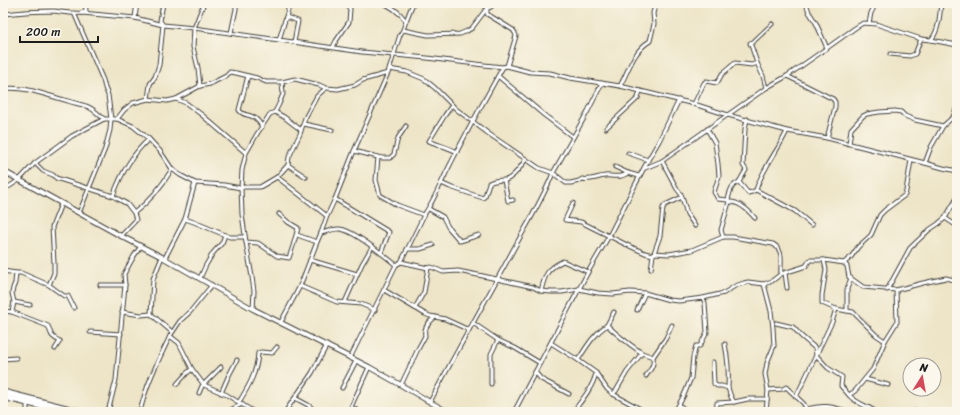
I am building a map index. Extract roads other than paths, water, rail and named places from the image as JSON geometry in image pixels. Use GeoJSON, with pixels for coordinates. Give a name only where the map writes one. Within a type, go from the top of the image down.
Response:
{"type":"FeatureCollection","features":[{"type":"Feature","properties":{"kind":"highway"},"geometry":{"type":"LineString","coordinates":[[3,392],[82,412]]}},
{"type":"Feature","properties":{"kind":"highway"},"geometry":{"type":"LineString","coordinates":[[3,397],[65,412]]}},
{"type":"Feature","properties":{"kind":"street"},"geometry":{"type":"LineString","coordinates":[[82,13],[86,10],[86,3]]}},
{"type":"Feature","properties":{"kind":"street"},"geometry":{"type":"LineString","coordinates":[[135,18],[137,3]]}},
{"type":"Feature","properties":{"kind":"street"},"geometry":{"type":"LineString","coordinates":[[148,99],[150,84],[155,77],[159,65],[163,25],[160,21],[163,3]]}},
{"type":"Feature","properties":{"kind":"street"},"geometry":{"type":"LineString","coordinates":[[200,86],[198,68],[193,47],[194,28],[204,3]]}},
{"type":"Feature","properties":{"kind":"street"},"geometry":{"type":"LineString","coordinates":[[231,33],[236,3]]}},
{"type":"Feature","properties":{"kind":"street"},"geometry":{"type":"LineString","coordinates":[[279,40],[288,10],[288,3]]}},
{"type":"Feature","properties":{"kind":"street"},"geometry":{"type":"LineString","coordinates":[[333,47],[336,40],[349,22],[350,9],[344,3]]}},
{"type":"Feature","properties":{"kind":"street"},"geometry":{"type":"LineString","coordinates":[[384,3],[394,9],[406,21]]}},
{"type":"Feature","properties":{"kind":"street"},"geometry":{"type":"LineString","coordinates":[[281,322],[300,286],[322,233],[326,216],[335,199],[389,71],[400,35],[413,3]]}},
{"type":"Feature","properties":{"kind":"street"},"geometry":{"type":"LineString","coordinates":[[350,358],[396,265],[401,262],[473,121],[505,66],[516,36],[513,30],[487,14],[485,3]]}},
{"type":"Feature","properties":{"kind":"street"},"geometry":{"type":"LineString","coordinates":[[403,30],[428,35],[460,34],[472,28],[487,8],[491,7],[494,3]]}},
{"type":"Feature","properties":{"kind":"street"},"geometry":{"type":"LineString","coordinates":[[620,86],[626,77],[633,60],[644,45],[650,41],[654,24],[653,13],[656,3]]}},
{"type":"Feature","properties":{"kind":"street"},"geometry":{"type":"LineString","coordinates":[[806,3],[827,48]]}},
{"type":"Feature","properties":{"kind":"street"},"geometry":{"type":"LineString","coordinates":[[869,23],[871,13],[876,3]]}},
{"type":"Feature","properties":{"kind":"street"},"geometry":{"type":"LineString","coordinates":[[931,40],[935,36],[937,30],[941,3]]}},
{"type":"Feature","properties":{"kind":"street"},"geometry":{"type":"LineString","coordinates":[[3,14],[29,11],[55,11],[74,14],[82,13],[135,18],[163,25],[231,33],[362,52],[505,66],[530,72],[550,73],[570,78],[620,86],[640,92],[679,100],[787,131],[827,138],[957,171]]}},
{"type":"Feature","properties":{"kind":"street"},"geometry":{"type":"LineString","coordinates":[[74,14],[103,80],[108,95],[111,119],[108,138],[90,188],[79,213]]}},
{"type":"Feature","properties":{"kind":"street"},"geometry":{"type":"LineString","coordinates":[[286,18],[298,21],[294,42]]}},
{"type":"Feature","properties":{"kind":"street"},"geometry":{"type":"LineString","coordinates":[[645,168],[662,161],[766,88],[787,76],[860,24],[869,23],[921,38],[957,45]]}},
{"type":"Feature","properties":{"kind":"street"},"geometry":{"type":"LineString","coordinates":[[766,88],[763,76],[750,44],[772,24]]}},
{"type":"Feature","properties":{"kind":"street"},"geometry":{"type":"LineString","coordinates":[[890,54],[910,56],[915,54],[921,38]]}},
{"type":"Feature","properties":{"kind":"street"},"geometry":{"type":"LineString","coordinates":[[694,104],[706,81],[717,83],[722,74],[735,63],[752,65],[757,63]]}},
{"type":"Feature","properties":{"kind":"street"},"geometry":{"type":"LineString","coordinates":[[116,119],[133,102],[148,99],[167,101],[176,99],[200,86],[210,84],[226,76],[230,72],[266,82],[282,82],[295,79],[304,80],[326,88],[338,89],[355,85],[363,80],[389,71],[406,72],[424,79],[452,105],[500,142],[539,168],[553,173],[566,183],[572,183],[582,179],[587,180],[607,176],[621,177],[628,173]]}},
{"type":"Feature","properties":{"kind":"street"},"geometry":{"type":"LineString","coordinates":[[248,76],[239,110],[242,114],[265,123]]}},
{"type":"Feature","properties":{"kind":"street"},"geometry":{"type":"LineString","coordinates":[[498,76],[544,116],[573,137]]}},
{"type":"Feature","properties":{"kind":"street"},"geometry":{"type":"LineString","coordinates":[[787,76],[833,99],[835,102],[836,107],[827,138]]}},
{"type":"Feature","properties":{"kind":"street"},"geometry":{"type":"LineString","coordinates":[[253,308],[254,291],[242,214],[242,170],[246,152],[270,114],[275,112],[279,104],[283,94],[282,82]]}},
{"type":"Feature","properties":{"kind":"street"},"geometry":{"type":"LineString","coordinates":[[430,402],[530,220],[553,173],[602,83]]}},
{"type":"Feature","properties":{"kind":"street"},"geometry":{"type":"LineString","coordinates":[[3,189],[19,180],[35,164],[72,136],[104,119],[116,119],[134,126],[160,151],[172,169],[195,183],[241,188],[260,187],[277,177],[288,165],[289,157],[300,134],[305,118],[317,96],[326,88]]}},
{"type":"Feature","properties":{"kind":"street"},"geometry":{"type":"LineString","coordinates":[[3,89],[19,89],[77,103],[87,106],[104,119]]}},
{"type":"Feature","properties":{"kind":"street"},"geometry":{"type":"LineString","coordinates":[[606,128],[638,98],[640,92]]}},
{"type":"Feature","properties":{"kind":"street"},"geometry":{"type":"LineString","coordinates":[[176,99],[186,103],[202,115],[246,152]]}},
{"type":"Feature","properties":{"kind":"street"},"geometry":{"type":"LineString","coordinates":[[514,412],[588,272],[609,236],[639,176],[645,168],[679,100]]}},
{"type":"Feature","properties":{"kind":"street"},"geometry":{"type":"LineString","coordinates":[[452,105],[429,141],[440,146],[449,147],[457,152]]}},
{"type":"Feature","properties":{"kind":"street"},"geometry":{"type":"LineString","coordinates":[[925,163],[931,147],[943,126],[953,117],[957,106]]}},
{"type":"Feature","properties":{"kind":"street"},"geometry":{"type":"LineString","coordinates":[[849,144],[852,129],[863,116],[867,114],[895,111],[901,112],[915,120],[943,126]]}},
{"type":"Feature","properties":{"kind":"street"},"geometry":{"type":"LineString","coordinates":[[275,112],[301,130]]}},
{"type":"Feature","properties":{"kind":"street"},"geometry":{"type":"LineString","coordinates":[[723,237],[721,230],[731,188],[739,182],[746,170],[743,165],[747,119]]}},
{"type":"Feature","properties":{"kind":"street"},"geometry":{"type":"LineString","coordinates":[[260,122],[262,127]]}},
{"type":"Feature","properties":{"kind":"street"},"geometry":{"type":"LineString","coordinates":[[304,124],[332,130]]}},
{"type":"Feature","properties":{"kind":"street"},"geometry":{"type":"LineString","coordinates":[[354,151],[378,157],[390,158],[394,154],[398,138],[406,126]]}},
{"type":"Feature","properties":{"kind":"street"},"geometry":{"type":"LineString","coordinates":[[707,129],[715,143],[718,164],[719,176],[714,192],[718,199],[742,206],[755,218]]}},
{"type":"Feature","properties":{"kind":"street"},"geometry":{"type":"LineString","coordinates":[[739,182],[748,192],[756,190],[771,158],[782,142],[787,131]]}},
{"type":"Feature","properties":{"kind":"street"},"geometry":{"type":"LineString","coordinates":[[114,196],[127,165],[149,139]]}},
{"type":"Feature","properties":{"kind":"street"},"geometry":{"type":"LineString","coordinates":[[628,152],[648,160]]}},
{"type":"Feature","properties":{"kind":"street"},"geometry":{"type":"LineString","coordinates":[[378,157],[376,180],[380,195],[397,206],[424,215]]}},
{"type":"Feature","properties":{"kind":"street"},"geometry":{"type":"LineString","coordinates":[[441,183],[482,198],[485,196],[489,183],[511,177],[522,166],[526,159]]}},
{"type":"Feature","properties":{"kind":"street"},"geometry":{"type":"LineString","coordinates":[[844,263],[871,235],[880,215],[884,210],[905,196],[911,160]]}},
{"type":"Feature","properties":{"kind":"street"},"geometry":{"type":"LineString","coordinates":[[662,161],[682,197],[687,214],[695,226]]}},
{"type":"Feature","properties":{"kind":"street"},"geometry":{"type":"LineString","coordinates":[[35,164],[43,171],[53,175],[56,178],[114,196],[127,204],[134,213],[136,220],[121,236]]}},
{"type":"Feature","properties":{"kind":"street"},"geometry":{"type":"LineString","coordinates":[[288,165],[306,177]]}},
{"type":"Feature","properties":{"kind":"street"},"geometry":{"type":"LineString","coordinates":[[615,167],[639,176]]}},
{"type":"Feature","properties":{"kind":"street"},"geometry":{"type":"LineString","coordinates":[[134,213],[144,205],[162,185],[172,169]]}},
{"type":"Feature","properties":{"kind":"street"},"geometry":{"type":"LineString","coordinates":[[3,171],[253,308],[369,367],[447,412]]}},
{"type":"Feature","properties":{"kind":"street"},"geometry":{"type":"LineString","coordinates":[[277,177],[326,216]]}},
{"type":"Feature","properties":{"kind":"street"},"geometry":{"type":"LineString","coordinates":[[504,180],[508,201],[513,200]]}},
{"type":"Feature","properties":{"kind":"street"},"geometry":{"type":"LineString","coordinates":[[151,314],[153,279],[185,220],[195,183]]}},
{"type":"Feature","properties":{"kind":"street"},"geometry":{"type":"LineString","coordinates":[[756,190],[795,211],[812,225]]}},
{"type":"Feature","properties":{"kind":"street"},"geometry":{"type":"LineString","coordinates":[[651,268],[660,236],[662,208],[682,197]]}},
{"type":"Feature","properties":{"kind":"street"},"geometry":{"type":"LineString","coordinates":[[887,290],[910,248],[929,230],[945,218],[957,198]]}},
{"type":"Feature","properties":{"kind":"street"},"geometry":{"type":"LineString","coordinates":[[335,199],[389,232],[381,253]]}},
{"type":"Feature","properties":{"kind":"street"},"geometry":{"type":"LineString","coordinates":[[573,203],[565,220],[581,222],[627,246],[645,253],[669,254],[692,250],[723,237],[740,238],[776,245],[781,253],[782,259],[780,267],[787,288]]}},
{"type":"Feature","properties":{"kind":"street"},"geometry":{"type":"LineString","coordinates":[[49,285],[54,273],[52,227],[61,204]]}},
{"type":"Feature","properties":{"kind":"street"},"geometry":{"type":"LineString","coordinates":[[429,209],[443,217],[448,227],[460,241],[479,235]]}},
{"type":"Feature","properties":{"kind":"street"},"geometry":{"type":"LineString","coordinates":[[246,242],[258,243],[277,256],[289,258],[298,228],[279,214]]}},
{"type":"Feature","properties":{"kind":"street"},"geometry":{"type":"LineString","coordinates":[[945,218],[957,226]]}},
{"type":"Feature","properties":{"kind":"street"},"geometry":{"type":"LineString","coordinates":[[185,220],[194,222],[230,237],[245,237]]}},
{"type":"Feature","properties":{"kind":"street"},"geometry":{"type":"LineString","coordinates":[[322,233],[339,228],[347,230],[396,265]]}},
{"type":"Feature","properties":{"kind":"street"},"geometry":{"type":"LineString","coordinates":[[200,278],[206,265],[213,253],[219,247],[225,235]]}},
{"type":"Feature","properties":{"kind":"street"},"geometry":{"type":"LineString","coordinates":[[296,235],[317,242]]}},
{"type":"Feature","properties":{"kind":"street"},"geometry":{"type":"LineString","coordinates":[[407,249],[420,249],[433,245]]}},
{"type":"Feature","properties":{"kind":"street"},"geometry":{"type":"LineString","coordinates":[[108,412],[116,380],[125,285],[124,274],[141,246]]}},
{"type":"Feature","properties":{"kind":"street"},"geometry":{"type":"LineString","coordinates":[[345,302],[357,274],[372,247]]}},
{"type":"Feature","properties":{"kind":"street"},"geometry":{"type":"LineString","coordinates":[[310,260],[357,274]]}},
{"type":"Feature","properties":{"kind":"street"},"geometry":{"type":"LineString","coordinates":[[401,262],[428,268],[431,267],[443,272],[458,272],[498,279],[529,286],[541,291],[562,292],[579,289],[613,294],[630,292],[645,293],[669,300],[679,301],[703,298],[724,293],[736,286],[748,282],[764,284],[783,274],[806,266],[810,260],[824,260],[844,263],[847,266],[849,277],[863,287],[896,290],[946,278],[957,281]]}},
{"type":"Feature","properties":{"kind":"street"},"geometry":{"type":"LineString","coordinates":[[824,260],[826,270],[822,303],[836,309],[853,312],[876,335],[885,341]]}},
{"type":"Feature","properties":{"kind":"street"},"geometry":{"type":"LineString","coordinates":[[541,291],[544,276],[554,266],[563,261],[588,272]]}},
{"type":"Feature","properties":{"kind":"street"},"geometry":{"type":"LineString","coordinates":[[415,308],[424,292],[428,268]]}},
{"type":"Feature","properties":{"kind":"street"},"geometry":{"type":"LineString","coordinates":[[3,271],[21,273],[49,285],[64,296],[68,296],[74,308]]}},
{"type":"Feature","properties":{"kind":"street"},"geometry":{"type":"LineString","coordinates":[[12,312],[14,302],[12,293],[16,273]]}},
{"type":"Feature","properties":{"kind":"street"},"geometry":{"type":"LineString","coordinates":[[847,311],[847,289],[851,278]]}},
{"type":"Feature","properties":{"kind":"street"},"geometry":{"type":"LineString","coordinates":[[764,284],[771,311],[774,346],[767,363],[765,374],[768,390],[766,412]]}},
{"type":"Feature","properties":{"kind":"street"},"geometry":{"type":"LineString","coordinates":[[100,285],[125,285]]}},
{"type":"Feature","properties":{"kind":"street"},"geometry":{"type":"LineString","coordinates":[[140,412],[143,398],[153,371],[172,332],[212,285]]}},
{"type":"Feature","properties":{"kind":"street"},"geometry":{"type":"LineString","coordinates":[[300,286],[337,302],[361,304],[375,310]]}},
{"type":"Feature","properties":{"kind":"street"},"geometry":{"type":"LineString","coordinates":[[384,290],[425,314],[445,319],[469,330]]}},
{"type":"Feature","properties":{"kind":"street"},"geometry":{"type":"LineString","coordinates":[[849,395],[855,391],[873,369],[885,341],[896,322],[896,290]]}},
{"type":"Feature","properties":{"kind":"street"},"geometry":{"type":"LineString","coordinates":[[637,310],[645,293]]}},
{"type":"Feature","properties":{"kind":"street"},"geometry":{"type":"LineString","coordinates":[[675,412],[684,395],[690,378],[696,346],[700,346],[707,332],[705,303],[703,298]]}},
{"type":"Feature","properties":{"kind":"street"},"geometry":{"type":"LineString","coordinates":[[14,302],[30,305]]}},
{"type":"Feature","properties":{"kind":"street"},"geometry":{"type":"LineString","coordinates":[[796,397],[832,322],[836,309]]}},
{"type":"Feature","properties":{"kind":"street"},"geometry":{"type":"LineString","coordinates":[[3,311],[12,312],[48,326],[51,334],[55,339],[60,341],[55,349]]}},
{"type":"Feature","properties":{"kind":"street"},"geometry":{"type":"LineString","coordinates":[[122,312],[141,315],[151,314],[172,332]]}},
{"type":"Feature","properties":{"kind":"street"},"geometry":{"type":"LineString","coordinates":[[578,360],[593,337],[607,324],[614,312]]}},
{"type":"Feature","properties":{"kind":"street"},"geometry":{"type":"LineString","coordinates":[[401,385],[418,349],[426,336],[424,329],[430,320],[435,317]]}},
{"type":"Feature","properties":{"kind":"street"},"geometry":{"type":"LineString","coordinates":[[473,323],[498,340],[540,363]]}},
{"type":"Feature","properties":{"kind":"street"},"geometry":{"type":"LineString","coordinates":[[776,323],[793,327],[815,348],[816,355],[828,368],[842,377],[841,386],[849,395],[854,400],[876,412]]}},
{"type":"Feature","properties":{"kind":"street"},"geometry":{"type":"LineString","coordinates":[[607,324],[616,334],[628,343],[642,353],[652,357]]}},
{"type":"Feature","properties":{"kind":"street"},"geometry":{"type":"LineString","coordinates":[[652,357],[666,338],[672,325]]}},
{"type":"Feature","properties":{"kind":"street"},"geometry":{"type":"LineString","coordinates":[[90,332],[121,334]]}},
{"type":"Feature","properties":{"kind":"street"},"geometry":{"type":"LineString","coordinates":[[170,336],[179,343],[192,369],[204,385],[227,395],[254,412]]}},
{"type":"Feature","properties":{"kind":"street"},"geometry":{"type":"LineString","coordinates":[[491,384],[491,354],[498,340]]}},
{"type":"Feature","properties":{"kind":"street"},"geometry":{"type":"LineString","coordinates":[[551,343],[596,373],[607,389],[613,394],[646,412]]}},
{"type":"Feature","properties":{"kind":"street"},"geometry":{"type":"LineString","coordinates":[[725,344],[729,379],[728,388],[734,402]]}},
{"type":"Feature","properties":{"kind":"street"},"geometry":{"type":"LineString","coordinates":[[285,412],[312,374],[327,345]]}},
{"type":"Feature","properties":{"kind":"street"},"geometry":{"type":"LineString","coordinates":[[227,412],[241,403],[257,364],[258,353],[272,353],[277,347]]}},
{"type":"Feature","properties":{"kind":"street"},"geometry":{"type":"LineString","coordinates":[[613,394],[627,372],[642,353]]}},
{"type":"Feature","properties":{"kind":"street"},"geometry":{"type":"LineString","coordinates":[[646,376],[652,368],[654,361],[652,357]]}},
{"type":"Feature","properties":{"kind":"street"},"geometry":{"type":"LineString","coordinates":[[3,359],[16,358]]}},
{"type":"Feature","properties":{"kind":"street"},"geometry":{"type":"LineString","coordinates":[[221,393],[238,360]]}},
{"type":"Feature","properties":{"kind":"street"},"geometry":{"type":"LineString","coordinates":[[342,388],[356,360]]}},
{"type":"Feature","properties":{"kind":"street"},"geometry":{"type":"LineString","coordinates":[[713,362],[714,384],[728,388]]}},
{"type":"Feature","properties":{"kind":"street"},"geometry":{"type":"LineString","coordinates":[[199,393],[204,385],[221,367]]}},
{"type":"Feature","properties":{"kind":"street"},"geometry":{"type":"LineString","coordinates":[[358,412],[351,407],[369,367]]}},
{"type":"Feature","properties":{"kind":"street"},"geometry":{"type":"LineString","coordinates":[[177,384],[192,369]]}},
{"type":"Feature","properties":{"kind":"street"},"geometry":{"type":"LineString","coordinates":[[535,372],[541,379],[569,394]]}},
{"type":"Feature","properties":{"kind":"street"},"geometry":{"type":"LineString","coordinates":[[573,412],[595,379],[596,373]]}},
{"type":"Feature","properties":{"kind":"street"},"geometry":{"type":"LineString","coordinates":[[595,379],[600,380]]}},
{"type":"Feature","properties":{"kind":"street"},"geometry":{"type":"LineString","coordinates":[[865,379],[888,386]]}},
{"type":"Feature","properties":{"kind":"street"},"geometry":{"type":"LineString","coordinates":[[768,390],[786,388],[807,410],[823,406],[830,406],[843,410]]}},
{"type":"Feature","properties":{"kind":"street"},"geometry":{"type":"LineString","coordinates":[[295,398],[317,412]]}},
{"type":"Feature","properties":{"kind":"street"},"geometry":{"type":"LineString","coordinates":[[716,412],[718,403],[748,399],[767,400]]}},
{"type":"Feature","properties":{"kind":"street"},"geometry":{"type":"LineString","coordinates":[[27,403],[27,412]]}},
{"type":"Feature","properties":{"kind":"street"},"geometry":{"type":"LineString","coordinates":[[679,405],[688,412]]}}]}
